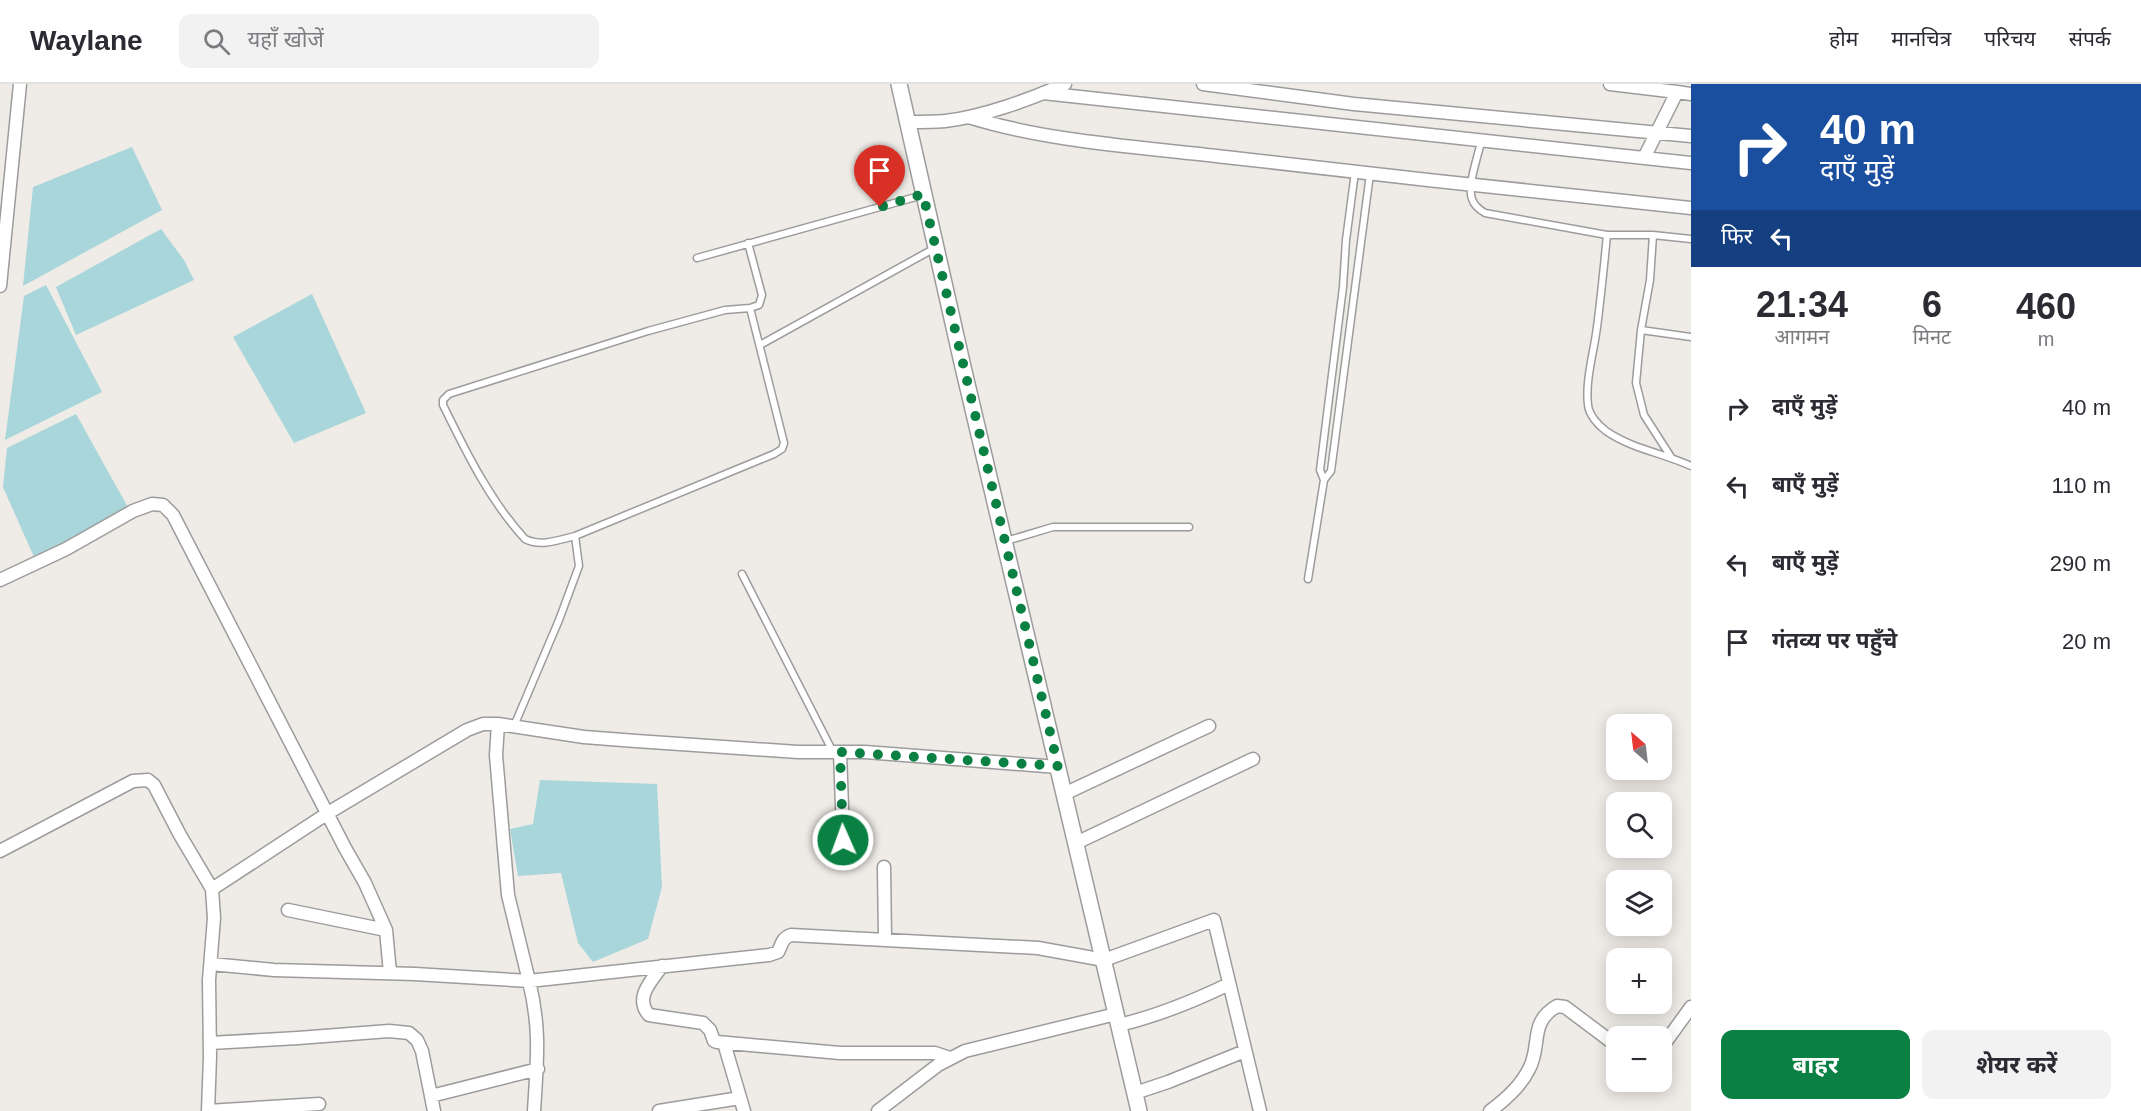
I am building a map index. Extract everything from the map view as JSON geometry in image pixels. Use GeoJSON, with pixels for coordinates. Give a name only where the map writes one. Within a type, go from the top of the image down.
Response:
{"type":"FeatureCollection","features":[{"type":"Feature","properties":{"kind":"street"},"geometry":{"type":"LineString","coordinates":[[0,286],[20,84]]}},
{"type":"Feature","properties":{"kind":"street"},"geometry":{"type":"LineString","coordinates":[[899,84],[1139,1111]]}},
{"type":"Feature","properties":{"kind":"street"},"geometry":{"type":"LineString","coordinates":[[908,122],[945,121],[969,117],[1065,84]]}},
{"type":"Feature","properties":{"kind":"street"},"geometry":{"type":"LineString","coordinates":[[1203,84],[1354,104],[1691,136]]}},
{"type":"Feature","properties":{"kind":"street"},"geometry":{"type":"LineString","coordinates":[[1610,84],[1691,94]]}},
{"type":"Feature","properties":{"kind":"street"},"geometry":{"type":"LineString","coordinates":[[1043,93],[1691,163]]}},
{"type":"Feature","properties":{"kind":"street"},"geometry":{"type":"LineString","coordinates":[[1644,158],[1677,93]]}},
{"type":"Feature","properties":{"kind":"street"},"geometry":{"type":"LineString","coordinates":[[969,117],[1025,130],[1091,140],[1370,174],[1691,208]]}},
{"type":"Feature","properties":{"kind":"street"},"geometry":{"type":"LineString","coordinates":[[0,580],[66,549],[133,511],[152,504],[163,505],[173,515],[365,883],[386,930],[390,973]]}},
{"type":"Feature","properties":{"kind":"street"},"geometry":{"type":"LineString","coordinates":[[212,889],[328,813],[466,730],[483,724],[636,741],[1058,766]]}},
{"type":"Feature","properties":{"kind":"street"},"geometry":{"type":"LineString","coordinates":[[498,724],[496,755],[508,895],[534,1000],[538,1033],[538,1069],[534,1111]]}},
{"type":"Feature","properties":{"kind":"street"},"geometry":{"type":"LineString","coordinates":[[1064,794],[1209,726]]}},
{"type":"Feature","properties":{"kind":"street"},"geometry":{"type":"LineString","coordinates":[[837,752],[844,862]]}},
{"type":"Feature","properties":{"kind":"street"},"geometry":{"type":"LineString","coordinates":[[1076,843],[1252,759]]}},
{"type":"Feature","properties":{"kind":"street"},"geometry":{"type":"LineString","coordinates":[[0,851],[133,782],[148,780],[154,785],[212,889],[214,918],[208,1111],[320,1104]]}},
{"type":"Feature","properties":{"kind":"street"},"geometry":{"type":"LineString","coordinates":[[884,867],[885,940]]}},
{"type":"Feature","properties":{"kind":"street"},"geometry":{"type":"LineString","coordinates":[[288,910],[386,930]]}},
{"type":"Feature","properties":{"kind":"street"},"geometry":{"type":"LineString","coordinates":[[211,964],[274,970],[390,973],[529,981],[769,955],[778,952],[785,937],[791,935],[1038,948],[1104,960],[1214,920],[1260,1111]]}},
{"type":"Feature","properties":{"kind":"street"},"geometry":{"type":"LineString","coordinates":[[662,966],[643,994],[642,1002],[645,1011],[649,1015],[703,1023],[710,1030],[714,1041],[840,1053],[935,1053],[950,1058]]}},
{"type":"Feature","properties":{"kind":"street"},"geometry":{"type":"LineString","coordinates":[[878,1111],[950,1058],[965,1051],[1118,1020],[1138,1021],[1229,984]]}},
{"type":"Feature","properties":{"kind":"street"},"geometry":{"type":"LineString","coordinates":[[1490,1111],[1516,1088],[1530,1069],[1539,1023],[1557,1006],[1565,1007],[1606,1038]]}},
{"type":"Feature","properties":{"kind":"street"},"geometry":{"type":"LineString","coordinates":[[1672,1033],[1691,1007]]}},
{"type":"Feature","properties":{"kind":"street"},"geometry":{"type":"LineString","coordinates":[[210,1043],[389,1031],[409,1033],[417,1040],[422,1051],[434,1111]]}},
{"type":"Feature","properties":{"kind":"street"},"geometry":{"type":"LineString","coordinates":[[724,1043],[744,1111]]}},
{"type":"Feature","properties":{"kind":"street"},"geometry":{"type":"LineString","coordinates":[[1135,1093],[1245,1051]]}},
{"type":"Feature","properties":{"kind":"street"},"geometry":{"type":"LineString","coordinates":[[431,1096],[538,1069]]}},
{"type":"Feature","properties":{"kind":"street"},"geometry":{"type":"LineString","coordinates":[[659,1111],[740,1098]]}},
{"type":"Feature","properties":{"kind":"lane"},"geometry":{"type":"LineString","coordinates":[[1480,142],[1472,185],[1472,201],[1485,213],[1607,235],[1653,235],[1691,239]]}},
{"type":"Feature","properties":{"kind":"lane"},"geometry":{"type":"LineString","coordinates":[[1324,480],[1320,470],[1355,172]]}},
{"type":"Feature","properties":{"kind":"lane"},"geometry":{"type":"LineString","coordinates":[[1308,579],[1324,480],[1331,471],[1370,174]]}},
{"type":"Feature","properties":{"kind":"lane"},"geometry":{"type":"LineString","coordinates":[[697,258],[923,194]]}},
{"type":"Feature","properties":{"kind":"lane"},"geometry":{"type":"LineString","coordinates":[[1607,235],[1597,328],[1587,390],[1588,407],[1592,417],[1605,430],[1635,447],[1671,457],[1691,466]]}},
{"type":"Feature","properties":{"kind":"lane"},"geometry":{"type":"LineString","coordinates":[[1653,235],[1650,280],[1641,330],[1636,383],[1639,400],[1647,421],[1671,457]]}},
{"type":"Feature","properties":{"kind":"lane"},"geometry":{"type":"LineString","coordinates":[[1346,240],[1361,243]]}},
{"type":"Feature","properties":{"kind":"lane"},"geometry":{"type":"LineString","coordinates":[[748,243],[762,295],[759,305],[725,310],[648,331],[446,397],[443,405],[486,486],[521,534],[532,543],[545,543],[575,536],[765,458],[782,448],[784,443],[750,308]]}},
{"type":"Feature","properties":{"kind":"lane"},"geometry":{"type":"LineString","coordinates":[[760,345],[936,248]]}},
{"type":"Feature","properties":{"kind":"lane"},"geometry":{"type":"LineString","coordinates":[[1641,330],[1691,337]]}},
{"type":"Feature","properties":{"kind":"lane"},"geometry":{"type":"LineString","coordinates":[[1005,541],[1053,527],[1189,527]]}},
{"type":"Feature","properties":{"kind":"lane"},"geometry":{"type":"LineString","coordinates":[[514,726],[560,621],[579,566],[575,536]]}},
{"type":"Feature","properties":{"kind":"lane"},"geometry":{"type":"LineString","coordinates":[[742,574],[837,752]]}},
{"type":"Feature","properties":{"kind":"water"},"geometry":{"type":"Polygon","coordinates":[[[132,147],[162,210],[23,286],[33,187],[132,147]]]}},
{"type":"Feature","properties":{"kind":"water"},"geometry":{"type":"Polygon","coordinates":[[[161,229],[184,260],[194,280],[76,335],[56,287],[161,229]]]}},
{"type":"Feature","properties":{"kind":"water"},"geometry":{"type":"Polygon","coordinates":[[[46,285],[102,392],[5,440],[24,296],[46,285]]]}},
{"type":"Feature","properties":{"kind":"water"},"geometry":{"type":"Polygon","coordinates":[[[312,294],[366,413],[294,443],[233,337],[312,294]]]}},
{"type":"Feature","properties":{"kind":"water"},"geometry":{"type":"Polygon","coordinates":[[[76,414],[130,511],[34,557],[3,487],[7,448],[76,414]]]}},
{"type":"Feature","properties":{"kind":"water"},"geometry":{"type":"Polygon","coordinates":[[[540,780],[657,784],[662,887],[648,939],[593,962],[578,943],[561,873],[518,876],[510,829],[533,824],[540,780]]]}},
{"type":"Feature","properties":{"kind":"route"},"geometry":{"type":"LineString","coordinates":[[843,840],[840,752],[1058,766],[923,194],[880,207]]}}]}
